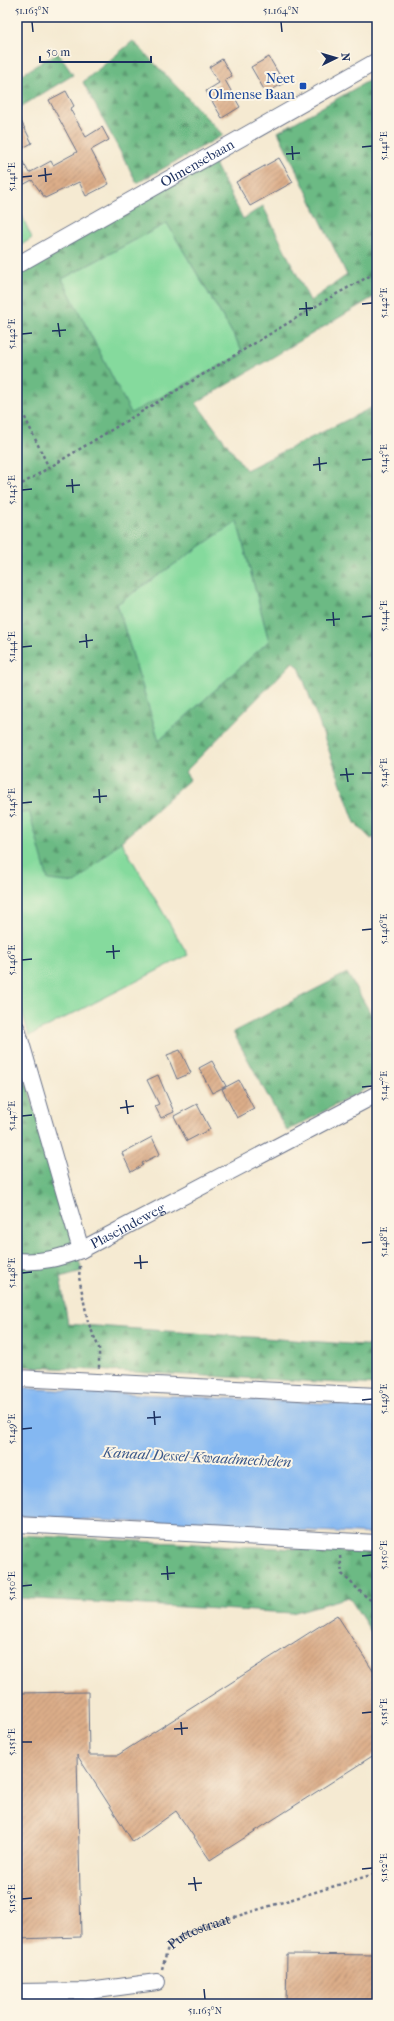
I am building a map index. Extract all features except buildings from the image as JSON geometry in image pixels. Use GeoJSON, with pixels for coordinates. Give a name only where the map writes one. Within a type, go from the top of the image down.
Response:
{"type":"FeatureCollection","features":[{"type":"Feature","properties":{"kind":"street","name":"Olmensebaan"},"geometry":{"type":"LineString","coordinates":[[17,265],[377,61]]}},
{"type":"Feature","properties":{"kind":"street","name":"Plaseindeweg"},"geometry":{"type":"LineString","coordinates":[[17,1029],[81,1250],[377,1094]]}},
{"type":"Feature","properties":{"kind":"street"},"geometry":{"type":"LineString","coordinates":[[17,1261],[36,1262],[81,1250]]}},
{"type":"Feature","properties":{"kind":"street"},"geometry":{"type":"LineString","coordinates":[[17,1378],[377,1396]]}},
{"type":"Feature","properties":{"kind":"street"},"geometry":{"type":"LineString","coordinates":[[17,1524],[377,1543]]}},
{"type":"Feature","properties":{"kind":"street"},"geometry":{"type":"LineString","coordinates":[[17,1992],[89,1991],[157,1982]]}},
{"type":"Feature","properties":{"kind":"path"},"geometry":{"type":"LineString","coordinates":[[17,487],[331,297],[377,272]]}},
{"type":"Feature","properties":{"kind":"path"},"geometry":{"type":"LineString","coordinates":[[17,402],[49,468]]}},
{"type":"Feature","properties":{"kind":"path"},"geometry":{"type":"LineString","coordinates":[[81,1250],[79,1277],[88,1322],[99,1348],[98,1382]]}},
{"type":"Feature","properties":{"kind":"path"},"geometry":{"type":"LineString","coordinates":[[339,1541],[342,1574],[377,1605]]}},
{"type":"Feature","properties":{"kind":"path","name":"Puttestraat"},"geometry":{"type":"LineString","coordinates":[[157,1982],[168,1947],[184,1935],[205,1926],[377,1873]]}},
{"type":"Feature","properties":{"kind":"green space"},"geometry":{"type":"Polygon","coordinates":[[[133,41],[223,135],[137,183],[83,82],[133,41]]]}},
{"type":"Feature","properties":{"kind":"green space"},"geometry":{"type":"Polygon","coordinates":[[[58,53],[73,75],[17,109],[17,78],[58,53]]]}},
{"type":"Feature","properties":{"kind":"green space"},"geometry":{"type":"Polygon","coordinates":[[[377,76],[377,295],[196,403],[246,470],[377,405],[377,836],[371,839],[355,823],[299,667],[293,662],[185,772],[190,779],[75,883],[48,880],[29,811],[17,813],[17,272],[213,160],[243,219],[263,206],[310,301],[347,275],[278,132],[377,76]],[[167,223],[62,279],[131,413],[244,353],[167,223]],[[237,521],[117,604],[159,741],[269,641],[237,521]]]}},
{"type":"Feature","properties":{"kind":"green space"},"geometry":{"type":"Polygon","coordinates":[[[17,205],[32,238],[17,248],[17,205]]]}},
{"type":"Feature","properties":{"kind":"green space"},"geometry":{"type":"Polygon","coordinates":[[[167,223],[244,353],[131,414],[62,279],[167,223]]]}},
{"type":"Feature","properties":{"kind":"green space"},"geometry":{"type":"Polygon","coordinates":[[[237,520],[269,641],[159,741],[117,604],[237,520]]]}},
{"type":"Feature","properties":{"kind":"green space"},"geometry":{"type":"Polygon","coordinates":[[[29,811],[75,883],[121,841],[188,955],[29,1036],[17,992],[17,813],[29,811]]]}},
{"type":"Feature","properties":{"kind":"green space"},"geometry":{"type":"Polygon","coordinates":[[[347,973],[377,1024],[377,1083],[287,1131],[233,1032],[347,973]]]}},
{"type":"Feature","properties":{"kind":"green space"},"geometry":{"type":"Polygon","coordinates":[[[17,1050],[82,1271],[60,1277],[68,1324],[377,1346],[377,1385],[17,1366],[17,1050]]]}},
{"type":"Feature","properties":{"kind":"green space"},"geometry":{"type":"Polygon","coordinates":[[[17,1535],[377,1553],[377,1641],[349,1597],[292,1613],[17,1598],[17,1535]]]}},
{"type":"Feature","properties":{"kind":"water","name":"Kanaal Dessel-Kwaadmechelen"},"geometry":{"type":"Polygon","coordinates":[[[17,1388],[377,1406],[377,1534],[17,1516],[17,1388]]]}},
{"type":"Feature","properties":{"kind":"place","name":"Neet Olmense Baan"},"geometry":{"type":"Point","coordinates":[303,86]}}]}
